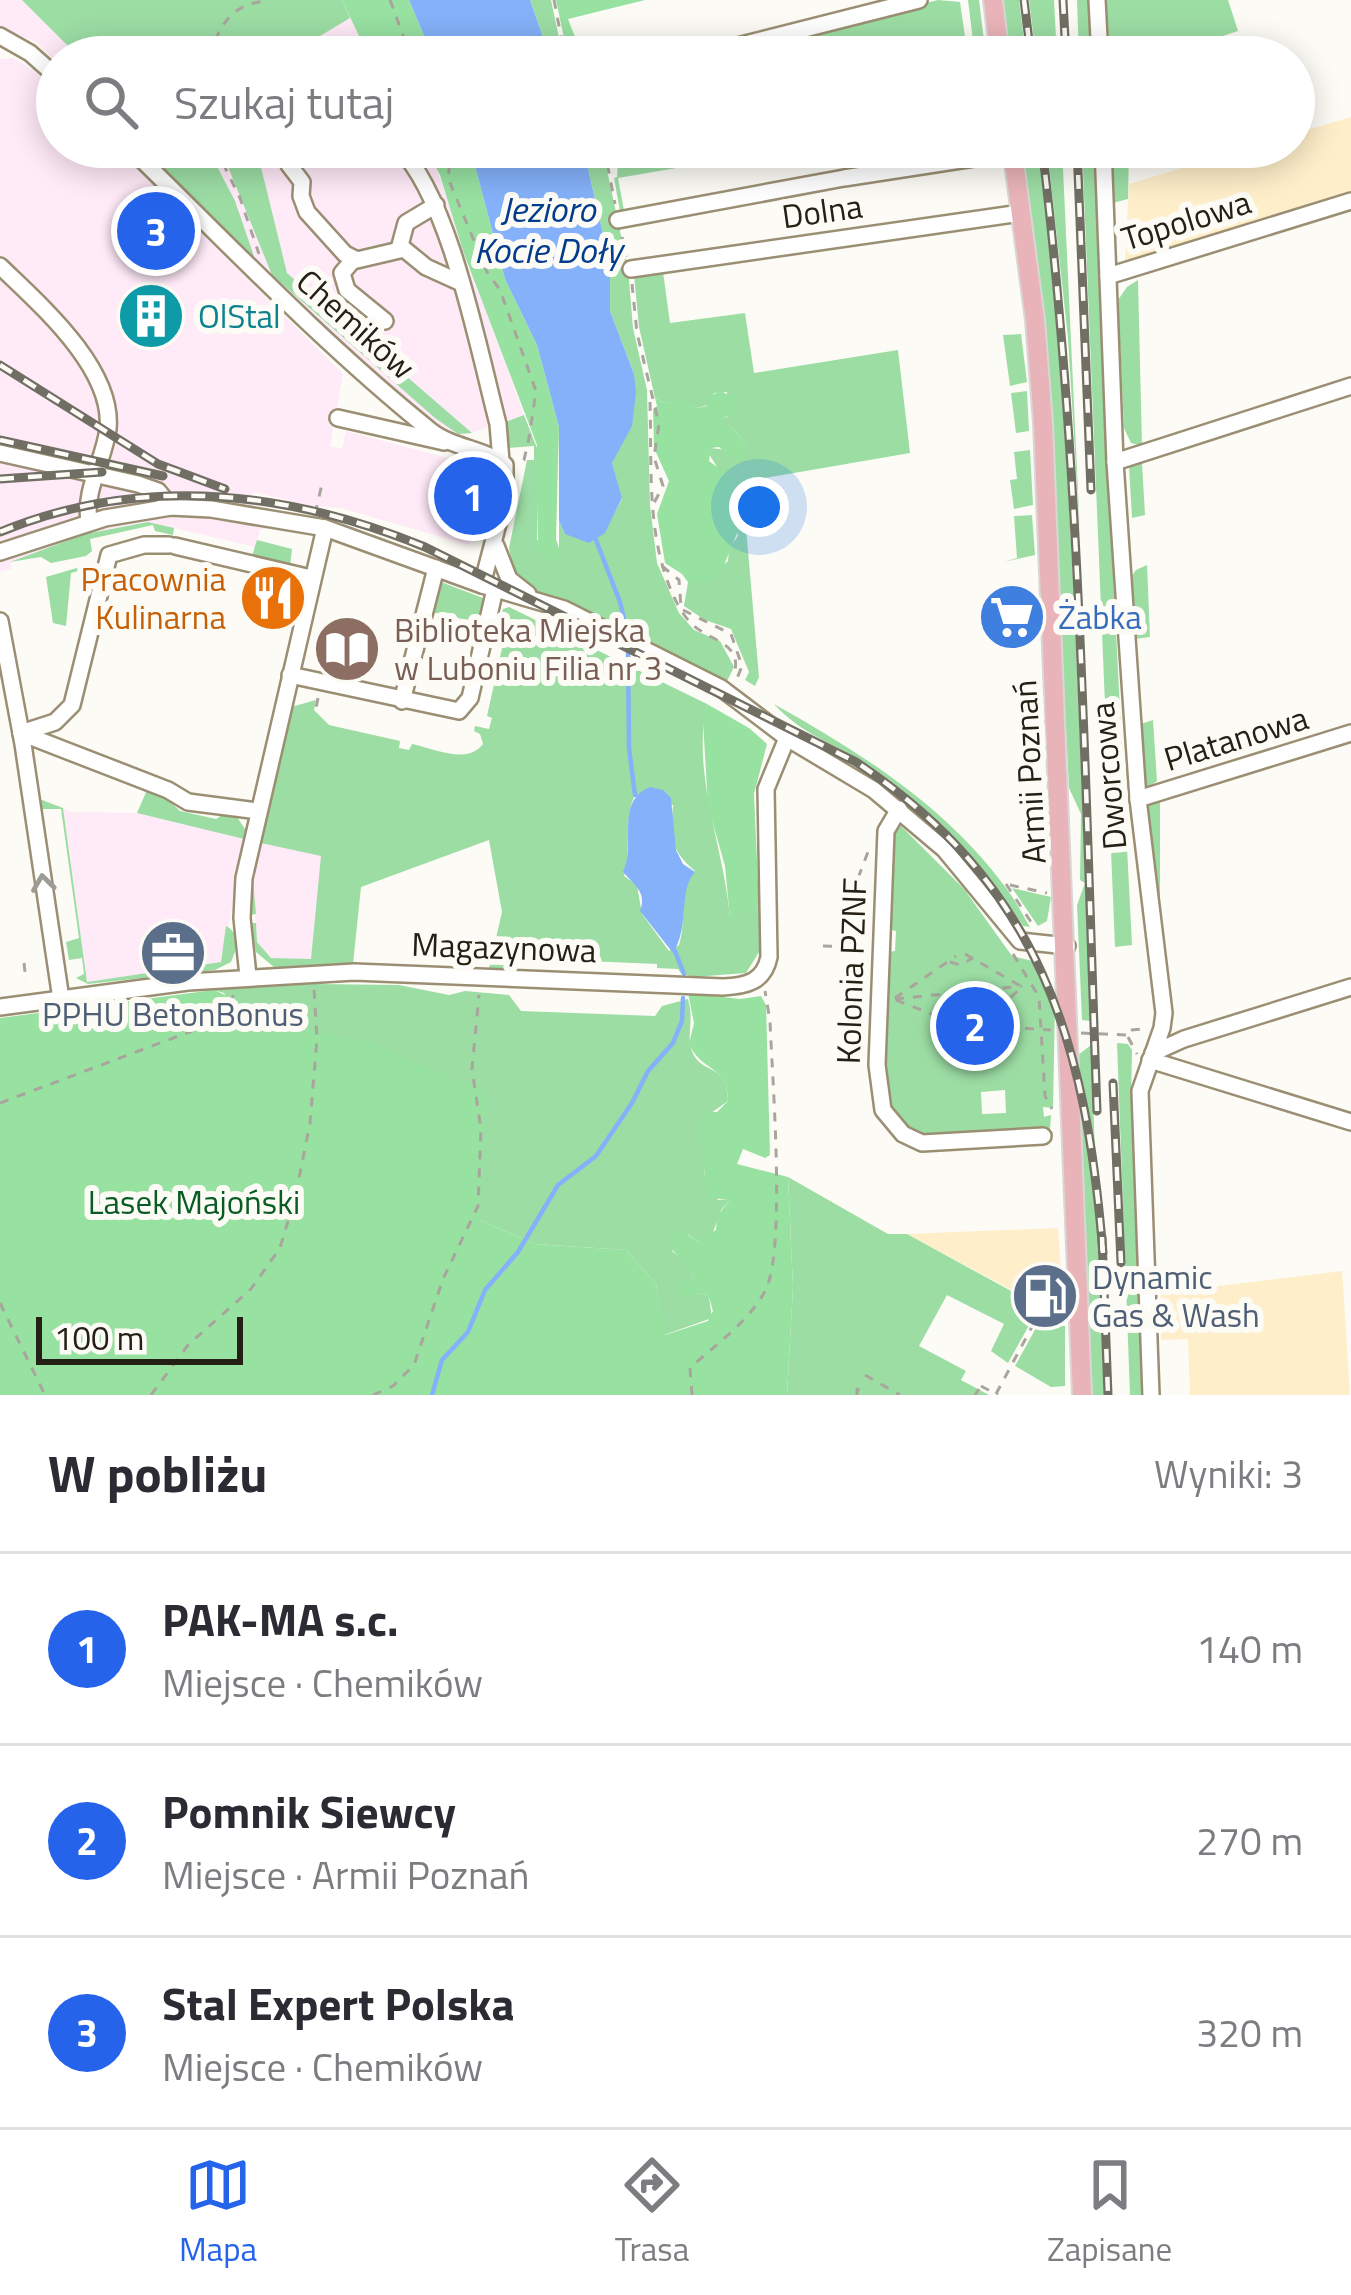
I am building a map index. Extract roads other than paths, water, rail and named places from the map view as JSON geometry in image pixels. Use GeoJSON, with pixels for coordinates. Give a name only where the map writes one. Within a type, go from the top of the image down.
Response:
{"type":"FeatureCollection","features":[{"type":"Feature","properties":{"kind":"main road"},"geometry":{"type":"LineString","coordinates":[[993,0],[997,36]]}},
{"type":"Feature","properties":{"kind":"main road","name":"Armii Poznań"},"geometry":{"type":"LineString","coordinates":[[1015,168],[1043,423],[1082,1395]]}},
{"type":"Feature","properties":{"kind":"street"},"geometry":{"type":"LineString","coordinates":[[777,36],[919,0]]}},
{"type":"Feature","properties":{"kind":"street"},"geometry":{"type":"LineString","coordinates":[[1097,0],[1099,36]]}},
{"type":"Feature","properties":{"kind":"street"},"geometry":{"type":"LineString","coordinates":[[0,36],[36,58]]}},
{"type":"Feature","properties":{"kind":"street","name":"Chemików"},"geometry":{"type":"LineString","coordinates":[[150,168],[332,346],[447,441],[504,466]]}},
{"type":"Feature","properties":{"kind":"street"},"geometry":{"type":"LineString","coordinates":[[291,168],[302,182],[304,208],[353,259]]}},
{"type":"Feature","properties":{"kind":"street"},"geometry":{"type":"LineString","coordinates":[[290,674],[402,701],[442,702],[453,712],[467,704],[493,588],[504,466],[498,424],[459,282],[436,205],[416,168]]}},
{"type":"Feature","properties":{"kind":"street"},"geometry":{"type":"LineString","coordinates":[[618,220],[902,168]]}},
{"type":"Feature","properties":{"kind":"street","name":"Dworcowa"},"geometry":{"type":"LineString","coordinates":[[1104,168],[1115,462],[1138,799],[1163,1013],[1147,1056],[1140,1098],[1151,1395]]}},
{"type":"Feature","properties":{"kind":"street","name":"Topolowa"},"geometry":{"type":"LineString","coordinates":[[1108,276],[1351,201]]}},
{"type":"Feature","properties":{"kind":"street"},"geometry":{"type":"LineString","coordinates":[[399,248],[406,223],[436,205]]}},
{"type":"Feature","properties":{"kind":"street","name":"Dolna"},"geometry":{"type":"LineString","coordinates":[[631,269],[1021,213]]}},
{"type":"Feature","properties":{"kind":"street"},"geometry":{"type":"LineString","coordinates":[[385,321],[346,289],[342,273],[353,259],[399,248]]}},
{"type":"Feature","properties":{"kind":"street"},"geometry":{"type":"LineString","coordinates":[[399,248],[459,282]]}},
{"type":"Feature","properties":{"kind":"street"},"geometry":{"type":"LineString","coordinates":[[0,266],[68,332],[108,415],[82,523]]}},
{"type":"Feature","properties":{"kind":"street"},"geometry":{"type":"LineString","coordinates":[[1115,462],[1351,386]]}},
{"type":"Feature","properties":{"kind":"street"},"geometry":{"type":"LineString","coordinates":[[338,418],[428,441],[447,441]]}},
{"type":"Feature","properties":{"kind":"street"},"geometry":{"type":"LineString","coordinates":[[3,455],[158,491],[171,507]]}},
{"type":"Feature","properties":{"kind":"street"},"geometry":{"type":"LineString","coordinates":[[0,552],[82,523],[171,507],[320,522],[574,618]]}},
{"type":"Feature","properties":{"kind":"street"},"geometry":{"type":"LineString","coordinates":[[242,977],[242,905],[258,811],[320,522]]}},
{"type":"Feature","properties":{"kind":"street"},"geometry":{"type":"LineString","coordinates":[[495,542],[514,585],[676,671],[850,774],[899,809],[955,861],[1014,938],[1031,945],[1067,946]]}},
{"type":"Feature","properties":{"kind":"street"},"geometry":{"type":"LineString","coordinates":[[20,733],[55,722],[72,705],[106,559],[125,548],[172,546],[311,578]]}},
{"type":"Feature","properties":{"kind":"street"},"geometry":{"type":"LineString","coordinates":[[402,701],[436,568]]}},
{"type":"Feature","properties":{"kind":"street"},"geometry":{"type":"LineString","coordinates":[[493,588],[574,618]]}},
{"type":"Feature","properties":{"kind":"street"},"geometry":{"type":"LineString","coordinates":[[0,622],[61,999]]}},
{"type":"Feature","properties":{"kind":"street"},"geometry":{"type":"LineString","coordinates":[[20,733],[188,802],[258,811]]}},
{"type":"Feature","properties":{"kind":"street","name":"Platanowa"},"geometry":{"type":"LineString","coordinates":[[1138,799],[1351,734]]}},
{"type":"Feature","properties":{"kind":"street","name":"Magazynowa"},"geometry":{"type":"LineString","coordinates":[[0,1007],[242,977],[312,974],[724,987],[758,979],[769,957],[765,799],[784,736]]}},
{"type":"Feature","properties":{"kind":"street","name":"Kolonia PZNF"},"geometry":{"type":"LineString","coordinates":[[899,809],[886,831],[877,1065],[883,1110],[895,1128],[922,1143],[1043,1136]]}},
{"type":"Feature","properties":{"kind":"street"},"geometry":{"type":"LineString","coordinates":[[1147,1056],[1174,1042],[1351,986]]}},
{"type":"Feature","properties":{"kind":"street"},"geometry":{"type":"LineString","coordinates":[[1147,1056],[1351,1122]]}},
{"type":"Feature","properties":{"kind":"water"},"geometry":{"type":"Polygon","coordinates":[[[409,0],[530,0],[543,36],[424,36],[409,0]]]}},
{"type":"Feature","properties":{"kind":"water","name":"Jezioro Kocie Doły"},"geometry":{"type":"Polygon","coordinates":[[[476,168],[588,168],[610,264],[610,311],[634,374],[636,393],[632,426],[612,463],[622,498],[605,533],[589,543],[565,534],[559,521],[559,427],[537,345],[505,279],[476,168]]]}},
{"type":"Feature","properties":{"kind":"water"},"geometry":{"type":"Polygon","coordinates":[[[650,787],[671,798],[676,850],[683,864],[695,872],[673,953],[640,911],[641,893],[623,872],[629,813],[639,794],[650,787]]]}},
{"type":"Feature","properties":{"kind":"waterway"},"geometry":{"type":"LineString","coordinates":[[596,540],[628,637]]}},
{"type":"Feature","properties":{"kind":"waterway"},"geometry":{"type":"LineString","coordinates":[[628,648],[629,748],[635,795]]}},
{"type":"Feature","properties":{"kind":"waterway"},"geometry":{"type":"LineString","coordinates":[[675,951],[684,974]]}},
{"type":"Feature","properties":{"kind":"waterway"},"geometry":{"type":"LineString","coordinates":[[432,1395],[442,1360],[468,1332],[485,1290],[518,1252],[558,1185],[596,1156],[648,1071],[673,1043],[682,1021],[683,998]]}},
{"type":"Feature","properties":{"kind":"railway"},"geometry":{"type":"LineString","coordinates":[[1024,0],[1028,36]]}},
{"type":"Feature","properties":{"kind":"railway"},"geometry":{"type":"LineString","coordinates":[[1063,0],[1065,36]]}},
{"type":"Feature","properties":{"kind":"railway"},"geometry":{"type":"LineString","coordinates":[[1044,168],[1073,508],[1097,1111]]}},
{"type":"Feature","properties":{"kind":"railway"},"geometry":{"type":"LineString","coordinates":[[1078,168],[1091,490]]}},
{"type":"Feature","properties":{"kind":"railway"},"geometry":{"type":"LineString","coordinates":[[0,365],[158,464],[225,489]]}},
{"type":"Feature","properties":{"kind":"railway"},"geometry":{"type":"LineString","coordinates":[[0,440],[163,476]]}},
{"type":"Feature","properties":{"kind":"railway"},"geometry":{"type":"LineString","coordinates":[[0,479],[102,472]]}},
{"type":"Feature","properties":{"kind":"railway"},"geometry":{"type":"LineString","coordinates":[[0,532],[53,514],[160,496],[214,496],[320,512],[425,547],[856,762],[919,810],[970,861],[1011,916],[1042,974],[1066,1037],[1083,1105],[1103,1253]]}},
{"type":"Feature","properties":{"kind":"railway"},"geometry":{"type":"LineString","coordinates":[[1113,1083],[1121,1263]]}},
{"type":"Feature","properties":{"kind":"railway"},"geometry":{"type":"LineString","coordinates":[[1102,1237],[1108,1395]]}},
{"type":"Feature","properties":{"kind":"place","name":"Stal Expert Polska"},"geometry":{"type":"Point","coordinates":[156,231]}},
{"type":"Feature","properties":{"kind":"place","name":"OlStal"},"geometry":{"type":"Point","coordinates":[151,316]}},
{"type":"Feature","properties":{"kind":"place","name":"PAK-MA s.c."},"geometry":{"type":"Point","coordinates":[473,496]}},
{"type":"Feature","properties":{"kind":"place","name":"Pracownia Kulinarna"},"geometry":{"type":"Point","coordinates":[273,598]}},
{"type":"Feature","properties":{"kind":"place","name":"Żabka"},"geometry":{"type":"Point","coordinates":[1012,617]}},
{"type":"Feature","properties":{"kind":"place","name":"Biblioteka Miejska w Luboniu Filia nr 3"},"geometry":{"type":"Point","coordinates":[347,649]}},
{"type":"Feature","properties":{"kind":"place","name":"PPHU BetonBonus"},"geometry":{"type":"Point","coordinates":[173,953]}},
{"type":"Feature","properties":{"kind":"place","name":"Pomnik Siewcy"},"geometry":{"type":"Point","coordinates":[975,1026]}},
{"type":"Feature","properties":{"kind":"place","name":"Dynamic Gas & Wash"},"geometry":{"type":"Point","coordinates":[1045,1296]}},
{"type":"Feature","properties":{"kind":"park label","name":"Lasek Majoński"},"geometry":{"type":"Point","coordinates":[194,1202]}}]}
